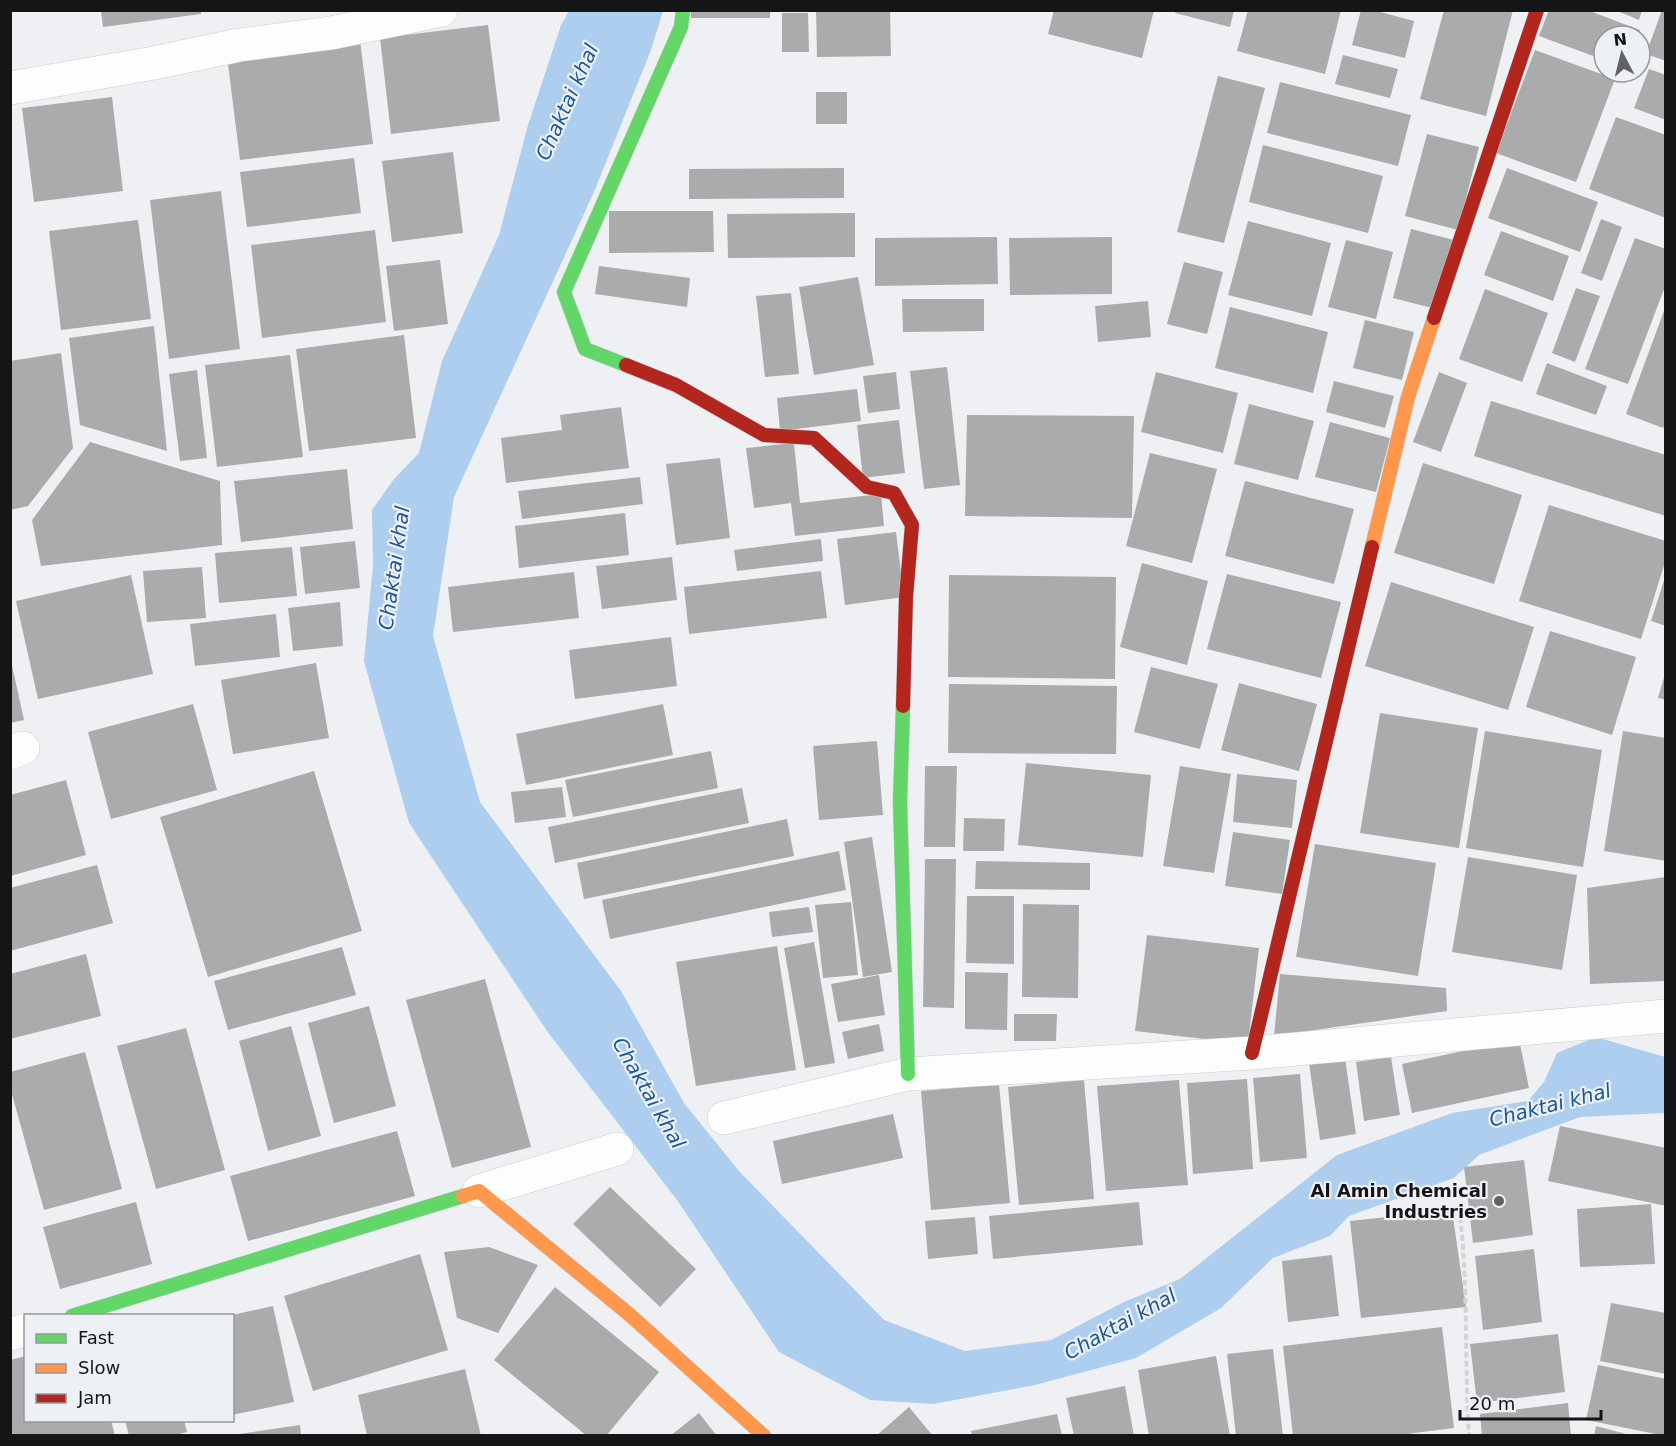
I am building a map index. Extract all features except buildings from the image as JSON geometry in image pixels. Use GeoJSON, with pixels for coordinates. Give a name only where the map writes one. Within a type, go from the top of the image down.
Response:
{"type":"FeatureCollection","features":[{"type":"Feature","properties":{"kind":"street"},"geometry":{"type":"LineString","coordinates":[[10,88],[154,63],[239,45],[331,33],[441,10]]}},
{"type":"Feature","properties":{"kind":"street"},"geometry":{"type":"LineString","coordinates":[[682,10],[681,27],[564,292],[585,349],[676,385],[764,435],[814,438],[867,487],[894,493],[912,525],[906,597],[900,802],[908,1074]]}},
{"type":"Feature","properties":{"kind":"street"},"geometry":{"type":"LineString","coordinates":[[1252,1053],[1408,397],[1537,10]]}},
{"type":"Feature","properties":{"kind":"street"},"geometry":{"type":"LineString","coordinates":[[724,1118],[908,1074],[1252,1053],[1665,1016]]}},
{"type":"Feature","properties":{"kind":"street"},"geometry":{"type":"LineString","coordinates":[[79,1314],[617,1149]]}},
{"type":"Feature","properties":{"kind":"street"},"geometry":{"type":"LineString","coordinates":[[479,1191],[630,1315],[764,1436]]}},
{"type":"Feature","properties":{"kind":"path"},"geometry":{"type":"LineString","coordinates":[[1459,1208],[1465,1251],[1466,1393],[1469,1436]]}},
{"type":"Feature","properties":{"kind":"water","name":"Chaktai khal"},"geometry":{"type":"Polygon","coordinates":[[[569,11],[663,11],[651,50],[594,192],[454,497],[433,636],[480,802],[621,991],[684,1103],[739,1171],[884,1320],[965,1351],[1051,1340],[1124,1302],[1180,1279],[1337,1155],[1452,1113],[1528,1101],[1544,1082],[1557,1053],[1596,1037],[1665,1057],[1665,1113],[1580,1117],[1479,1155],[1454,1178],[1349,1216],[1330,1236],[1273,1258],[1221,1308],[1136,1358],[1035,1385],[933,1404],[870,1400],[779,1352],[677,1200],[547,1031],[409,823],[364,661],[373,565],[372,510],[394,479],[419,453],[442,361],[499,235],[528,125],[561,25],[569,11]]]}},
{"type":"Feature","properties":{"kind":"traffic: fast"},"geometry":{"type":"LineString","coordinates":[[626,365],[585,349],[564,292],[681,27],[683,10]]}},
{"type":"Feature","properties":{"kind":"traffic: fast"},"geometry":{"type":"LineString","coordinates":[[903,706],[900,802],[908,1074]]}},
{"type":"Feature","properties":{"kind":"traffic: fast"},"geometry":{"type":"LineString","coordinates":[[79,1314],[463,1196]]}},
{"type":"Feature","properties":{"kind":"traffic: slow"},"geometry":{"type":"LineString","coordinates":[[1372,547],[1408,397],[1434,318]]}},
{"type":"Feature","properties":{"kind":"traffic: slow"},"geometry":{"type":"LineString","coordinates":[[463,1196],[479,1191],[630,1315],[764,1436]]}},
{"type":"Feature","properties":{"kind":"traffic: jam"},"geometry":{"type":"LineString","coordinates":[[1434,318],[1537,10]]}},
{"type":"Feature","properties":{"kind":"traffic: jam"},"geometry":{"type":"LineString","coordinates":[[626,365],[676,385],[764,435],[814,438],[867,487],[894,493],[912,525],[906,597],[903,706]]}},
{"type":"Feature","properties":{"kind":"traffic: jam"},"geometry":{"type":"LineString","coordinates":[[1252,1053],[1372,547]]}},
{"type":"Feature","properties":{"kind":"place","name":"Al Amin Chemical Industries"},"geometry":{"type":"Point","coordinates":[1499,1201]}}]}
